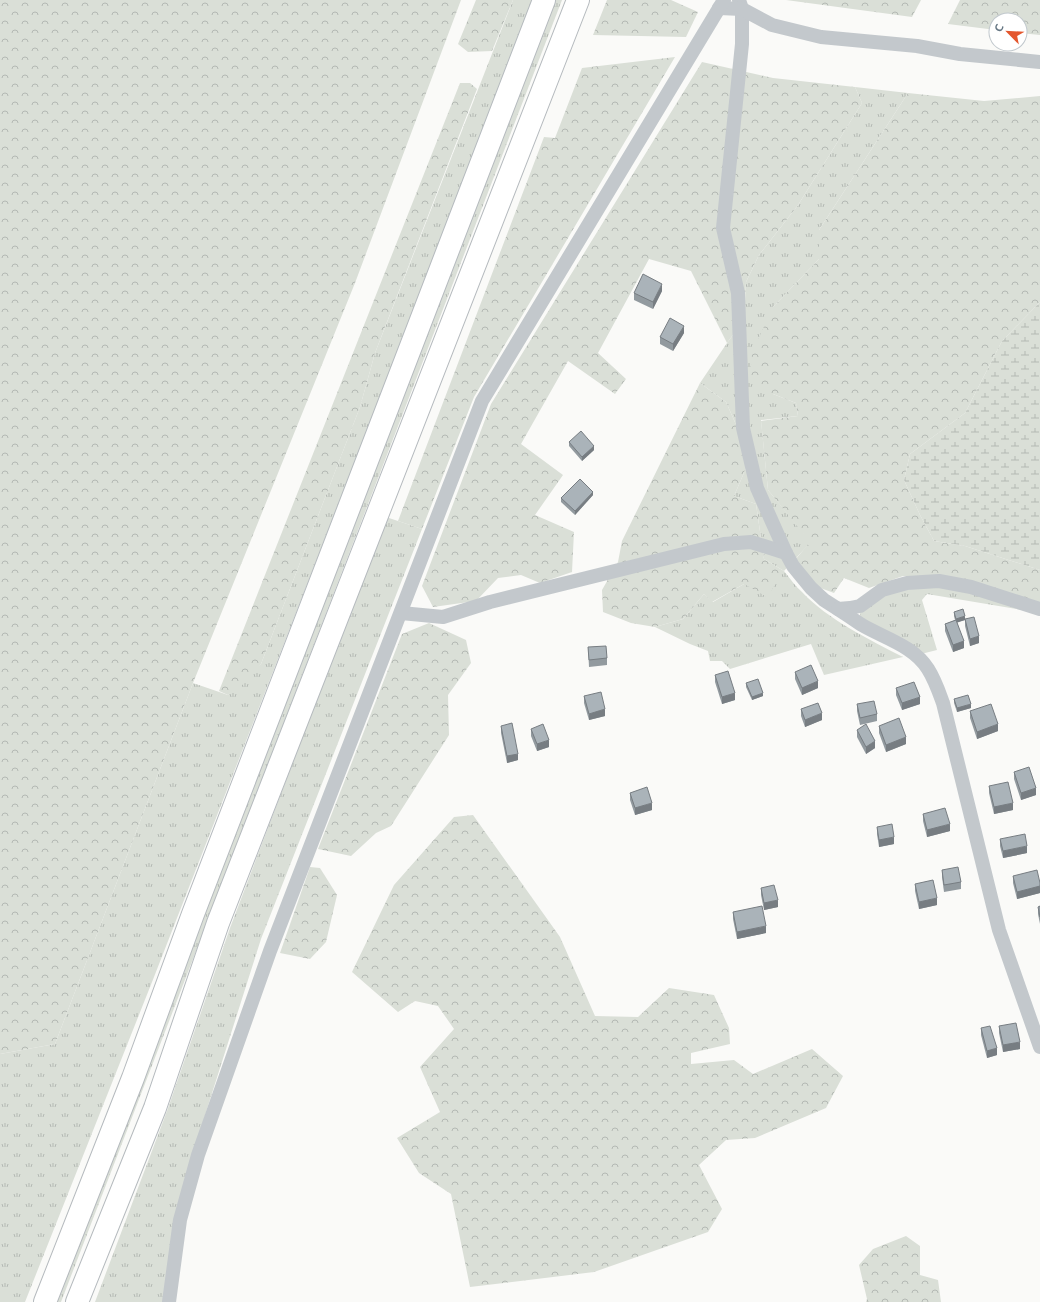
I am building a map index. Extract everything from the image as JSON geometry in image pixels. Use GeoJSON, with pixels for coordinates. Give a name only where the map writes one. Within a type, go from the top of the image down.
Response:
{"type":"FeatureCollection","features":[{"type":"Feature","properties":{"kind":"main road"},"geometry":{"type":"LineString","coordinates":[[45,1302],[133,1078],[196,906],[544,0]]}},
{"type":"Feature","properties":{"kind":"main road"},"geometry":{"type":"LineString","coordinates":[[78,1302],[155,1108],[218,923],[578,0]]}},
{"type":"Feature","properties":{"kind":"street"},"geometry":{"type":"LineString","coordinates":[[169,1302],[180,1220],[198,1155],[270,951],[482,401],[721,4],[740,5],[772,25],[822,37],[917,46],[960,54],[1040,62]]}},
{"type":"Feature","properties":{"kind":"street"},"geometry":{"type":"LineString","coordinates":[[740,5],[742,44],[723,228],[738,293],[743,428],[757,488],[793,566],[811,588],[824,600],[862,625],[918,656],[928,668],[935,680],[943,703],[999,930],[1040,1047]]}},
{"type":"Feature","properties":{"kind":"street"},"geometry":{"type":"LineString","coordinates":[[401,613],[442,617],[490,602],[724,544],[751,542],[786,553]]}},
{"type":"Feature","properties":{"kind":"street"},"geometry":{"type":"LineString","coordinates":[[838,609],[860,606],[882,590],[907,582],[939,580],[970,587],[1040,609]]}},
{"type":"Feature","properties":{"kind":"green space"},"geometry":{"type":"Polygon","coordinates":[[[0,0],[461,0],[355,283],[193,683],[55,1044],[0,1054],[0,0]]]}},
{"type":"Feature","properties":{"kind":"green space"},"geometry":{"type":"Polygon","coordinates":[[[476,0],[513,0],[492,51],[468,52],[458,44],[476,0]]]}},
{"type":"Feature","properties":{"kind":"green space"},"geometry":{"type":"Polygon","coordinates":[[[513,0],[535,0],[154,977],[25,1302],[0,1302],[0,1054],[55,1044],[193,683],[228,695],[261,664],[360,407],[375,353],[513,0]]]}},
{"type":"Feature","properties":{"kind":"green space"},"geometry":{"type":"Polygon","coordinates":[[[551,0],[562,0],[61,1302],[52,1302],[551,0]]]}},
{"type":"Feature","properties":{"kind":"green space"},"geometry":{"type":"Polygon","coordinates":[[[607,0],[671,0],[698,12],[686,37],[593,35],[607,0]]]}},
{"type":"Feature","properties":{"kind":"green space"},"geometry":{"type":"Polygon","coordinates":[[[786,0],[921,0],[912,17],[786,0]]]}},
{"type":"Feature","properties":{"kind":"green space"},"geometry":{"type":"Polygon","coordinates":[[[960,0],[1040,0],[1040,35],[1028,34],[1028,12],[988,12],[988,29],[948,24],[960,0]]]}},
{"type":"Feature","properties":{"kind":"green space"},"geometry":{"type":"Polygon","coordinates":[[[675,57],[474,397],[422,529],[398,521],[544,137],[555,138],[582,68],[675,57]]]}},
{"type":"Feature","properties":{"kind":"green space"},"geometry":{"type":"Polygon","coordinates":[[[702,62],[773,78],[855,87],[862,103],[798,205],[759,255],[746,282],[744,320],[727,343],[691,271],[649,259],[598,353],[626,379],[615,394],[568,361],[521,444],[563,475],[535,515],[574,532],[572,572],[540,583],[521,575],[498,578],[476,601],[433,607],[422,586],[491,404],[702,62]]]}},
{"type":"Feature","properties":{"kind":"green space"},"geometry":{"type":"Polygon","coordinates":[[[460,83],[470,83],[477,89],[375,353],[360,407],[261,664],[249,680],[228,695],[219,691],[460,83]]]}},
{"type":"Feature","properties":{"kind":"green space"},"geometry":{"type":"Polygon","coordinates":[[[855,87],[908,93],[819,230],[819,259],[773,307],[773,394],[796,403],[798,416],[761,420],[768,490],[811,542],[784,571],[764,559],[756,504],[734,496],[746,468],[738,429],[726,402],[700,383],[744,320],[746,282],[759,255],[798,205],[862,103],[855,87]]]}},
{"type":"Feature","properties":{"kind":"green space"},"geometry":{"type":"Polygon","coordinates":[[[908,93],[984,101],[1040,96],[1040,302],[1002,341],[965,413],[910,454],[904,480],[934,541],[965,546],[1040,570],[1040,605],[939,576],[903,576],[869,588],[844,578],[834,593],[815,586],[795,560],[810,542],[768,490],[761,421],[798,416],[796,403],[773,394],[750,378],[752,353],[773,307],[819,259],[819,230],[908,93]]]}},
{"type":"Feature","properties":{"kind":"green space"},"geometry":{"type":"Polygon","coordinates":[[[1040,302],[1040,570],[965,546],[934,541],[904,480],[910,454],[965,413],[1002,341],[1040,302]]]}},
{"type":"Feature","properties":{"kind":"green space"},"geometry":{"type":"Polygon","coordinates":[[[700,383],[726,402],[738,429],[746,468],[734,496],[756,504],[764,559],[784,571],[767,597],[744,584],[712,602],[704,594],[683,619],[655,627],[631,623],[603,612],[602,590],[618,562],[622,541],[700,383]]]}},
{"type":"Feature","properties":{"kind":"green space"},"geometry":{"type":"Polygon","coordinates":[[[386,517],[422,529],[261,939],[193,1153],[164,1302],[95,1302],[167,1111],[230,928],[386,517]]]}},
{"type":"Feature","properties":{"kind":"green space"},"geometry":{"type":"Polygon","coordinates":[[[784,571],[799,590],[836,620],[903,657],[824,675],[811,644],[730,669],[722,661],[710,661],[708,651],[655,627],[683,619],[704,594],[713,602],[744,584],[784,571]]]}},
{"type":"Feature","properties":{"kind":"green space"},"geometry":{"type":"Polygon","coordinates":[[[939,584],[1034,612],[927,594],[922,600],[937,650],[921,654],[860,618],[862,609],[889,593],[939,584]]]}},
{"type":"Feature","properties":{"kind":"green space"},"geometry":{"type":"Polygon","coordinates":[[[429,623],[466,640],[471,663],[448,695],[449,735],[391,826],[376,833],[351,856],[318,849],[402,634],[429,623]]]}},
{"type":"Feature","properties":{"kind":"green space"},"geometry":{"type":"Polygon","coordinates":[[[473,815],[560,937],[595,1016],[638,1017],[669,988],[714,995],[729,1028],[730,1044],[691,1053],[691,1064],[734,1060],[753,1074],[812,1049],[843,1076],[826,1108],[755,1138],[726,1140],[699,1165],[722,1209],[708,1232],[594,1272],[470,1287],[451,1194],[419,1173],[397,1138],[440,1112],[420,1067],[454,1029],[438,1006],[415,1001],[398,1012],[352,972],[394,885],[454,817],[473,815]]]}},
{"type":"Feature","properties":{"kind":"green space"},"geometry":{"type":"Polygon","coordinates":[[[310,867],[320,868],[337,895],[326,942],[310,959],[280,953],[310,867]]]}},
{"type":"Feature","properties":{"kind":"green space"},"geometry":{"type":"Polygon","coordinates":[[[906,1236],[920,1246],[920,1275],[938,1280],[941,1302],[866,1302],[867,1299],[859,1265],[873,1249],[906,1236]]]}},
{"type":"Feature","properties":{"kind":"building"},"geometry":{"type":"Polygon","coordinates":[[[643,274],[662,284],[653,302],[634,293],[643,274]]]}},
{"type":"Feature","properties":{"kind":"building"},"geometry":{"type":"Polygon","coordinates":[[[670,318],[684,326],[673,344],[660,337],[670,318]]]}},
{"type":"Feature","properties":{"kind":"building"},"geometry":{"type":"Polygon","coordinates":[[[581,431],[594,446],[582,457],[569,442],[581,431]]]}},
{"type":"Feature","properties":{"kind":"building"},"geometry":{"type":"Polygon","coordinates":[[[580,479],[593,492],[575,511],[561,498],[580,479]]]}},
{"type":"Feature","properties":{"kind":"building"},"geometry":{"type":"Polygon","coordinates":[[[963,609],[965,616],[956,619],[954,612],[963,609]]]}},
{"type":"Feature","properties":{"kind":"building"},"geometry":{"type":"Polygon","coordinates":[[[974,617],[979,636],[970,639],[965,619],[974,617]]]}},
{"type":"Feature","properties":{"kind":"building"},"geometry":{"type":"Polygon","coordinates":[[[956,620],[964,641],[953,645],[945,624],[956,620]]]}},
{"type":"Feature","properties":{"kind":"building"},"geometry":{"type":"Polygon","coordinates":[[[606,646],[607,658],[589,660],[588,647],[606,646]]]}},
{"type":"Feature","properties":{"kind":"building"},"geometry":{"type":"Polygon","coordinates":[[[811,665],[818,681],[802,688],[795,672],[811,665]]]}},
{"type":"Feature","properties":{"kind":"building"},"geometry":{"type":"Polygon","coordinates":[[[728,671],[735,693],[722,697],[715,675],[728,671]]]}},
{"type":"Feature","properties":{"kind":"building"},"geometry":{"type":"Polygon","coordinates":[[[758,679],[763,693],[752,697],[746,683],[758,679]]]}},
{"type":"Feature","properties":{"kind":"building"},"geometry":{"type":"Polygon","coordinates":[[[914,682],[920,697],[902,703],[896,688],[914,682]]]}},
{"type":"Feature","properties":{"kind":"building"},"geometry":{"type":"Polygon","coordinates":[[[601,692],[605,709],[589,714],[584,696],[601,692]]]}},
{"type":"Feature","properties":{"kind":"building"},"geometry":{"type":"Polygon","coordinates":[[[968,695],[971,704],[957,708],[954,699],[968,695]]]}},
{"type":"Feature","properties":{"kind":"building"},"geometry":{"type":"Polygon","coordinates":[[[874,701],[877,714],[860,718],[857,704],[874,701]]]}},
{"type":"Feature","properties":{"kind":"building"},"geometry":{"type":"Polygon","coordinates":[[[818,703],[822,713],[805,720],[801,709],[818,703]]]}},
{"type":"Feature","properties":{"kind":"building"},"geometry":{"type":"Polygon","coordinates":[[[991,704],[998,724],[977,732],[970,711],[991,704]]]}},
{"type":"Feature","properties":{"kind":"building"},"geometry":{"type":"Polygon","coordinates":[[[899,718],[906,737],[886,745],[879,726],[899,718]]]}},
{"type":"Feature","properties":{"kind":"building"},"geometry":{"type":"Polygon","coordinates":[[[512,723],[518,754],[507,756],[501,726],[512,723]]]}},
{"type":"Feature","properties":{"kind":"building"},"geometry":{"type":"Polygon","coordinates":[[[543,724],[549,740],[537,744],[531,729],[543,724]]]}},
{"type":"Feature","properties":{"kind":"building"},"geometry":{"type":"Polygon","coordinates":[[[866,724],[875,741],[866,747],[857,730],[866,724]]]}},
{"type":"Feature","properties":{"kind":"building"},"geometry":{"type":"Polygon","coordinates":[[[1029,767],[1036,788],[1021,793],[1014,772],[1029,767]]]}},
{"type":"Feature","properties":{"kind":"building"},"geometry":{"type":"Polygon","coordinates":[[[1008,782],[1013,803],[994,807],[989,786],[1008,782]]]}},
{"type":"Feature","properties":{"kind":"building"},"geometry":{"type":"Polygon","coordinates":[[[647,787],[652,803],[635,808],[630,793],[647,787]]]}},
{"type":"Feature","properties":{"kind":"building"},"geometry":{"type":"Polygon","coordinates":[[[945,808],[950,824],[927,830],[923,814],[945,808]]]}},
{"type":"Feature","properties":{"kind":"building"},"geometry":{"type":"Polygon","coordinates":[[[892,824],[894,837],[879,840],[877,827],[892,824]]]}},
{"type":"Feature","properties":{"kind":"building"},"geometry":{"type":"Polygon","coordinates":[[[1025,834],[1027,846],[1003,851],[1000,839],[1025,834]]]}},
{"type":"Feature","properties":{"kind":"building"},"geometry":{"type":"Polygon","coordinates":[[[958,867],[961,882],[944,885],[942,870],[958,867]]]}},
{"type":"Feature","properties":{"kind":"building"},"geometry":{"type":"Polygon","coordinates":[[[1037,870],[1040,886],[1017,892],[1013,876],[1037,870]]]}},
{"type":"Feature","properties":{"kind":"building"},"geometry":{"type":"Polygon","coordinates":[[[933,880],[937,898],[919,902],[915,884],[933,880]]]}},
{"type":"Feature","properties":{"kind":"building"},"geometry":{"type":"Polygon","coordinates":[[[774,885],[778,900],[764,903],[761,888],[774,885]]]}},
{"type":"Feature","properties":{"kind":"building"},"geometry":{"type":"Polygon","coordinates":[[[762,906],[766,926],[737,932],[733,912],[762,906]]]}},
{"type":"Feature","properties":{"kind":"building"},"geometry":{"type":"Polygon","coordinates":[[[1040,906],[1040,917],[1038,907],[1040,906]]]}},
{"type":"Feature","properties":{"kind":"building"},"geometry":{"type":"Polygon","coordinates":[[[1016,1023],[1020,1042],[1003,1045],[999,1026],[1016,1023]]]}},
{"type":"Feature","properties":{"kind":"building"},"geometry":{"type":"Polygon","coordinates":[[[990,1026],[997,1048],[987,1051],[981,1028],[990,1026]]]}}]}
